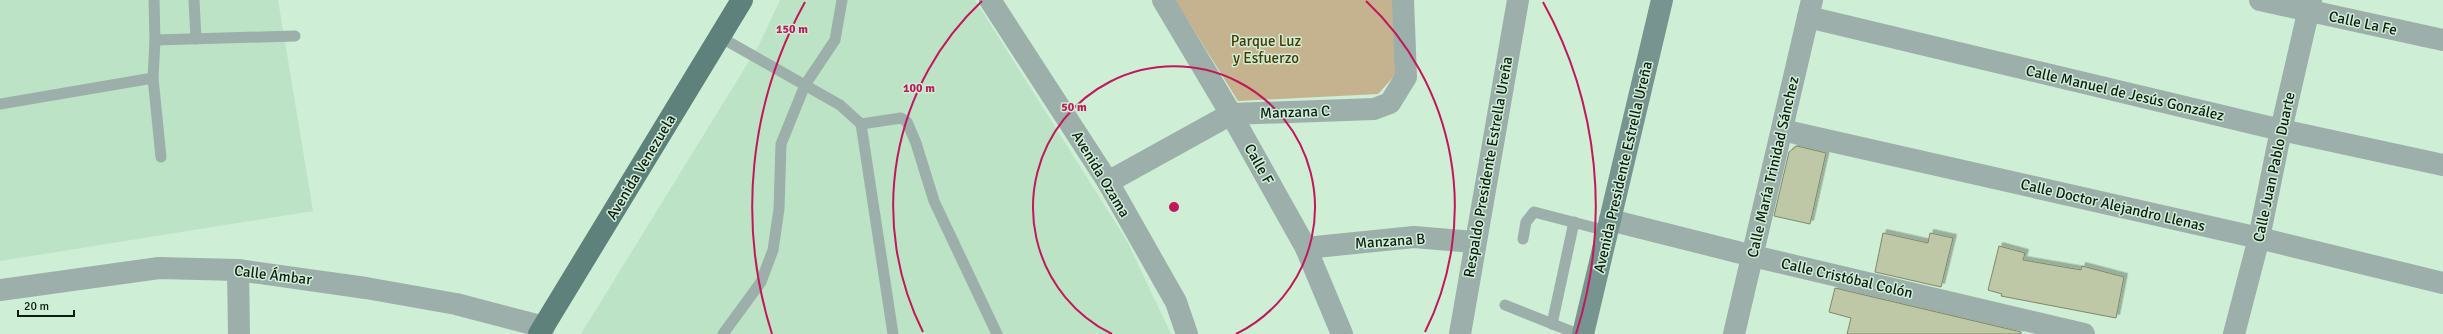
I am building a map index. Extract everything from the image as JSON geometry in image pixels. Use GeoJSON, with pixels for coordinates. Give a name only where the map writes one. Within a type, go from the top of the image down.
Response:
{"type":"FeatureCollection","features":[{"type":"Feature","properties":{"kind":"main road","name":"Avenida Venezuela"},"geometry":{"type":"LineString","coordinates":[[541,330],[742,0]]}},
{"type":"Feature","properties":{"kind":"main road","name":"Avenida Presidente Estrella Ureña"},"geometry":{"type":"LineString","coordinates":[[1583,334],[1662,0]]}},
{"type":"Feature","properties":{"kind":"street","name":"Avenida Ozama"},"geometry":{"type":"LineString","coordinates":[[990,0],[1108,182],[1176,302],[1187,334]]}},
{"type":"Feature","properties":{"kind":"street","name":"Calle F"},"geometry":{"type":"LineString","coordinates":[[1163,0],[1231,114],[1306,248],[1342,334]]}},
{"type":"Feature","properties":{"kind":"street","name":"Manzana C"},"geometry":{"type":"LineString","coordinates":[[1108,182],[1231,114],[1374,109],[1390,103],[1406,77],[1403,0]]}},
{"type":"Feature","properties":{"kind":"street","name":"Respaldo Presidente Estrella Ureña"},"geometry":{"type":"LineString","coordinates":[[1460,334],[1474,242],[1518,0]]}},
{"type":"Feature","properties":{"kind":"street","name":"Calle La Fe"},"geometry":{"type":"LineString","coordinates":[[2260,0],[2309,6],[2443,40]]}},
{"type":"Feature","properties":{"kind":"street","name":"Calle Juan Pablo Duarte"},"geometry":{"type":"LineString","coordinates":[[2234,334],[2259,238],[2280,130],[2309,6]]}},
{"type":"Feature","properties":{"kind":"street","name":"Calle Manuel de Jesús González"},"geometry":{"type":"LineString","coordinates":[[1810,9],[2280,130],[2443,165]]}},
{"type":"Feature","properties":{"kind":"street","name":"Calle María Trinidad Sánchez"},"geometry":{"type":"LineString","coordinates":[[1734,334],[1810,9]]}},
{"type":"Feature","properties":{"kind":"street","name":"Calle Doctor Alejandro Llenas"},"geometry":{"type":"LineString","coordinates":[[1782,130],[2259,238],[2443,283]]}},
{"type":"Feature","properties":{"kind":"street","name":"Calle Cristóbal Colón"},"geometry":{"type":"LineString","coordinates":[[1608,226],[1753,256],[2084,334]]}},
{"type":"Feature","properties":{"kind":"street","name":"Manzana B"},"geometry":{"type":"LineString","coordinates":[[1306,248],[1414,237],[1474,242]]}},
{"type":"Feature","properties":{"kind":"street","name":"Calle Ámbar"},"geometry":{"type":"LineString","coordinates":[[0,290],[159,268],[238,270],[366,288],[456,304],[541,330]]}},
{"type":"Feature","properties":{"kind":"street"},"geometry":{"type":"LineString","coordinates":[[238,270],[239,334]]}},
{"type":"Feature","properties":{"kind":"lane"},"geometry":{"type":"LineString","coordinates":[[154,0],[156,40],[153,78],[161,157]]}},
{"type":"Feature","properties":{"kind":"lane"},"geometry":{"type":"LineString","coordinates":[[194,0],[196,39]]}},
{"type":"Feature","properties":{"kind":"lane"},"geometry":{"type":"LineString","coordinates":[[723,334],[761,282],[773,250],[779,209],[781,144],[806,85],[834,40],[842,0]]}},
{"type":"Feature","properties":{"kind":"lane"},"geometry":{"type":"LineString","coordinates":[[156,40],[295,36]]}},
{"type":"Feature","properties":{"kind":"lane"},"geometry":{"type":"LineString","coordinates":[[720,37],[840,105],[861,124],[893,334]]}},
{"type":"Feature","properties":{"kind":"lane"},"geometry":{"type":"LineString","coordinates":[[0,104],[153,78]]}},
{"type":"Feature","properties":{"kind":"lane"},"geometry":{"type":"LineString","coordinates":[[861,124],[901,118],[907,122],[916,144],[934,201],[997,334]]}},
{"type":"Feature","properties":{"kind":"lane"},"geometry":{"type":"LineString","coordinates":[[1523,239],[1526,222],[1534,212],[1574,222],[1608,226]]}},
{"type":"Feature","properties":{"kind":"lane"},"geometry":{"type":"LineString","coordinates":[[1552,324],[1574,222]]}},
{"type":"Feature","properties":{"kind":"lane"},"geometry":{"type":"LineString","coordinates":[[1505,305],[1578,334]]}},
{"type":"Feature","properties":{"kind":"shaded area"},"geometry":{"type":"Polygon","coordinates":[[[0,0],[278,0],[313,211],[0,261],[0,0]]]}},
{"type":"Feature","properties":{"kind":"shaded area"},"geometry":{"type":"Polygon","coordinates":[[[780,0],[975,0],[1127,241],[1171,334],[581,334],[759,45],[780,0]]]}},
{"type":"Feature","properties":{"kind":"green space","name":"Parque Luz y Esfuerzo"},"geometry":{"type":"Polygon","coordinates":[[[1175,0],[1393,0],[1396,74],[1378,94],[1238,101],[1175,0]]]}},
{"type":"Feature","properties":{"kind":"building"},"geometry":{"type":"Polygon","coordinates":[[[1797,146],[1826,153],[1810,224],[1774,216],[1789,152],[1797,146]]]}},
{"type":"Feature","properties":{"kind":"building"},"geometry":{"type":"Polygon","coordinates":[[[1883,233],[1928,243],[1930,233],[1953,238],[1941,287],[1875,272],[1883,233]]]}},
{"type":"Feature","properties":{"kind":"building"},"geometry":{"type":"Polygon","coordinates":[[[1999,246],[2025,253],[2023,260],[2081,270],[2082,266],[2124,277],[2116,318],[2001,296],[2002,294],[1988,290],[1999,246]]]}},
{"type":"Feature","properties":{"kind":"building"},"geometry":{"type":"Polygon","coordinates":[[[1835,288],[2021,332],[2021,334],[1847,334],[1851,318],[1829,312],[1835,288]]]}}]}
